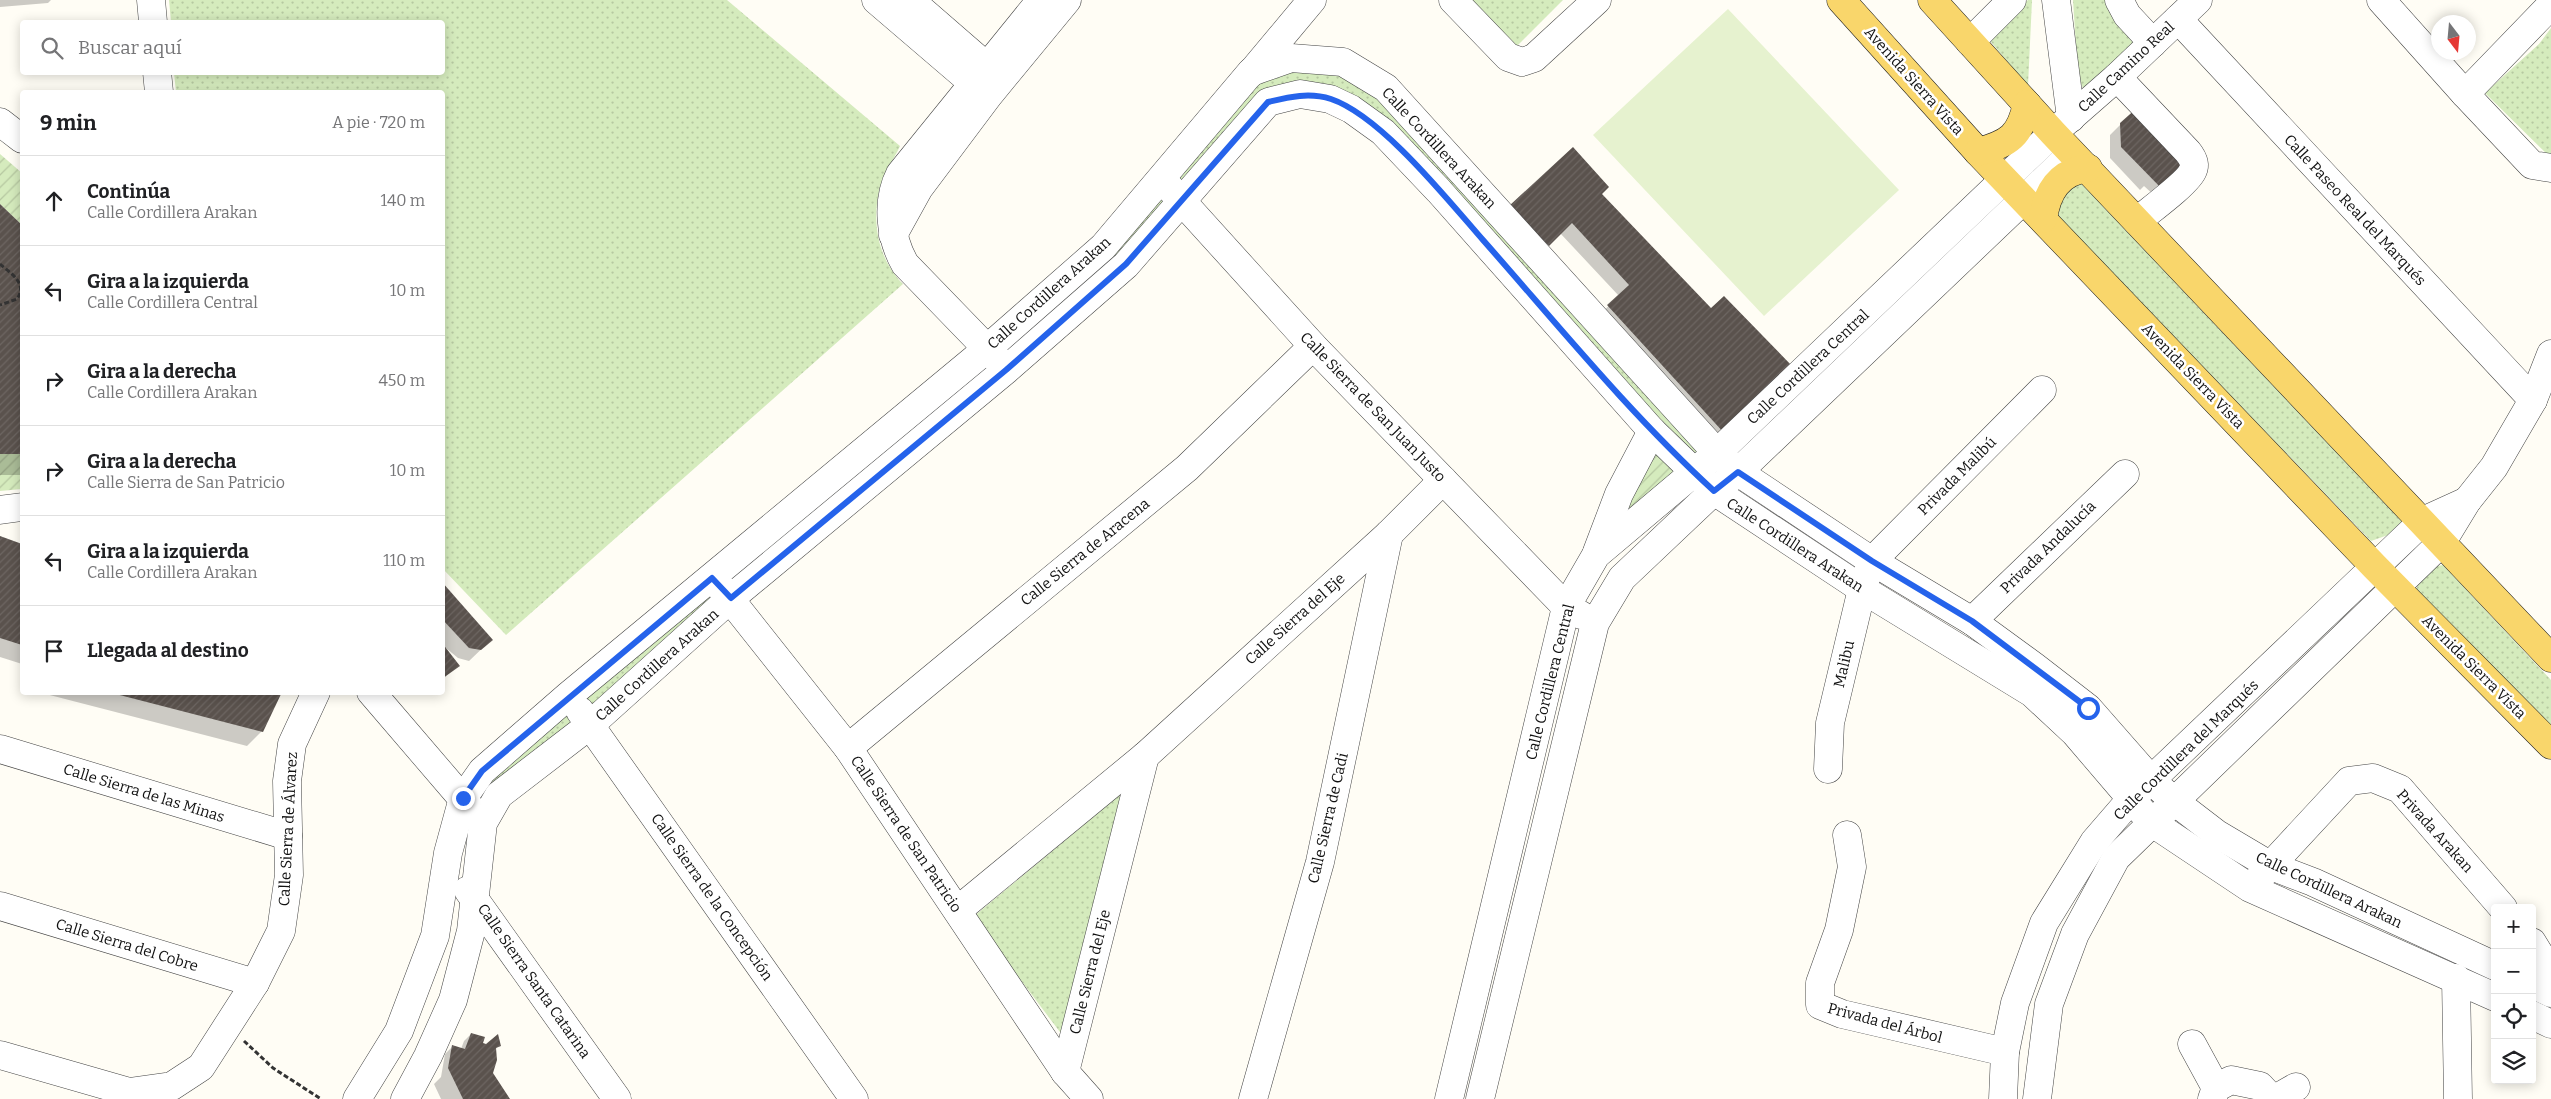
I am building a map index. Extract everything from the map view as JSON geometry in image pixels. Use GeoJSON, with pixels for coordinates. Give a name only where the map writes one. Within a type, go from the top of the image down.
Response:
{"type":"FeatureCollection","features":[{"type":"Feature","properties":{"kind":"main road","name":"Avenida Sierra Vista"},"geometry":{"type":"LineString","coordinates":[[1841,0],[1978,152],[2006,179],[2375,567],[2551,745]]}},
{"type":"Feature","properties":{"kind":"main road"},"geometry":{"type":"LineString","coordinates":[[1932,0],[2027,104],[2062,125],[2080,161],[2551,658]]}},
{"type":"Feature","properties":{"kind":"main road"},"geometry":{"type":"LineString","coordinates":[[1978,152],[2007,142],[2017,132],[2027,104]]}},
{"type":"Feature","properties":{"kind":"street"},"geometry":{"type":"LineString","coordinates":[[150,0],[152,20]]}},
{"type":"Feature","properties":{"kind":"street"},"geometry":{"type":"LineString","coordinates":[[876,0],[987,82]]}},
{"type":"Feature","properties":{"kind":"street"},"geometry":{"type":"LineString","coordinates":[[910,0],[987,82]]}},
{"type":"Feature","properties":{"kind":"street"},"geometry":{"type":"LineString","coordinates":[[987,82],[1041,0]]}},
{"type":"Feature","properties":{"kind":"street"},"geometry":{"type":"LineString","coordinates":[[1006,370],[988,348],[906,264],[897,250],[893,235],[892,198],[900,174],[1067,0]]}},
{"type":"Feature","properties":{"kind":"street"},"geometry":{"type":"LineString","coordinates":[[1268,102],[1251,72],[1312,0]]}},
{"type":"Feature","properties":{"kind":"street"},"geometry":{"type":"LineString","coordinates":[[1453,0],[1508,57],[1522,62],[1534,58],[1597,0]]}},
{"type":"Feature","properties":{"kind":"street"},"geometry":{"type":"LineString","coordinates":[[1970,42],[2012,0]]}},
{"type":"Feature","properties":{"kind":"street"},"geometry":{"type":"LineString","coordinates":[[2056,0],[2062,125]]}},
{"type":"Feature","properties":{"kind":"street"},"geometry":{"type":"LineString","coordinates":[[2119,0],[2126,15],[2153,43]]}},
{"type":"Feature","properties":{"kind":"street","name":"Calle Camino Real"},"geometry":{"type":"LineString","coordinates":[[2062,125],[2118,77],[2198,0]]}},
{"type":"Feature","properties":{"kind":"street"},"geometry":{"type":"LineString","coordinates":[[2381,0],[2464,94],[2532,165],[2551,168]]}},
{"type":"Feature","properties":{"kind":"street"},"geometry":{"type":"LineString","coordinates":[[2464,94],[2551,5]]}},
{"type":"Feature","properties":{"kind":"street","name":"Calle Paseo Real del Marqués"},"geometry":{"type":"LineString","coordinates":[[2178,19],[2533,400]]}},
{"type":"Feature","properties":{"kind":"street","name":"Calle Cordillera Arakan"},"geometry":{"type":"LineString","coordinates":[[370,1092],[399,1031],[434,936],[446,868],[463,798],[482,771],[568,696],[988,348],[1103,247],[1251,72],[1291,58],[1343,62],[1386,88],[1717,453],[1738,472],[1872,561],[1972,621],[2088,708],[2152,781],[2174,801],[2217,834],[2271,866],[2313,882],[2491,964]]}},
{"type":"Feature","properties":{"kind":"street"},"geometry":{"type":"LineString","coordinates":[[157,75],[159,90]]}},
{"type":"Feature","properties":{"kind":"street"},"geometry":{"type":"LineString","coordinates":[[2118,77],[2188,152],[2194,161],[2194,170],[2186,180],[2138,221]]}},
{"type":"Feature","properties":{"kind":"street","name":"Calle Cordillera Arakan"},"geometry":{"type":"LineString","coordinates":[[404,1099],[428,1056],[453,1000],[471,931],[483,824],[499,795],[590,725],[731,598],[1006,370],[1126,264],[1268,102],[1300,94],[1330,99],[1351,109],[1383,132],[1439,191],[1652,431],[1714,491],[1862,589],[2032,693],[2075,733],[2151,822],[2250,888],[2491,995]]}},
{"type":"Feature","properties":{"kind":"street"},"geometry":{"type":"LineString","coordinates":[[0,122],[20,137]]}},
{"type":"Feature","properties":{"kind":"street","name":"Calle Cordillera Central"},"geometry":{"type":"LineString","coordinates":[[1449,1099],[1566,607],[1596,555],[1717,453],[2062,125]]}},
{"type":"Feature","properties":{"kind":"street","name":"Calle Cordillera Central"},"geometry":{"type":"LineString","coordinates":[[1480,1099],[1595,623],[1622,578],[1714,491],[1738,472],[2034,210],[2080,161]]}},
{"type":"Feature","properties":{"kind":"street","name":"Calle Sierra de San Juan Justo"},"geometry":{"type":"LineString","coordinates":[[1161,178],[1313,346],[1566,607],[1595,623]]}},
{"type":"Feature","properties":{"kind":"street","name":"Calle Sierra de Aracena"},"geometry":{"type":"LineString","coordinates":[[848,748],[1187,468],[1313,346]]}},
{"type":"Feature","properties":{"kind":"street","name":"Calle Cordillera del Marqués"},"geometry":{"type":"LineString","coordinates":[[2037,1099],[2049,1004],[2075,934],[2116,858],[2442,542],[2467,501],[2494,467],[2533,400],[2551,354]]}},
{"type":"Feature","properties":{"kind":"street","name":"Privada Malibú"},"geometry":{"type":"LineString","coordinates":[[1872,561],[2042,390]]}},
{"type":"Feature","properties":{"kind":"street"},"geometry":{"type":"LineString","coordinates":[[1596,555],[1620,494],[1652,431]]}},
{"type":"Feature","properties":{"kind":"street","name":"Privada Andalucía"},"geometry":{"type":"LineString","coordinates":[[1972,621],[2125,474]]}},
{"type":"Feature","properties":{"kind":"street","name":"Calle Sierra del Eje"},"geometry":{"type":"LineString","coordinates":[[958,910],[1145,756],[1389,534],[1443,480]]}},
{"type":"Feature","properties":{"kind":"street","name":"Calle Cordillera del Marqués"},"geometry":{"type":"LineString","coordinates":[[2003,1099],[2005,1052],[2015,1004],[2044,923],[2094,842],[2132,798],[2423,521],[2467,501]]}},
{"type":"Feature","properties":{"kind":"street"},"geometry":{"type":"LineString","coordinates":[[0,510],[20,507]]}},
{"type":"Feature","properties":{"kind":"street","name":"Calle Sierra de Cadi"},"geometry":{"type":"LineString","coordinates":[[1253,1099],[1320,862],[1389,534]]}},
{"type":"Feature","properties":{"kind":"street","name":"Malibu"},"geometry":{"type":"LineString","coordinates":[[1828,769],[1830,723],[1862,589],[1872,561]]}},
{"type":"Feature","properties":{"kind":"street","name":"Calle Sierra de San Patricio"},"geometry":{"type":"LineString","coordinates":[[712,578],[731,598],[848,748],[958,910],[1064,1072],[1089,1099]]}},
{"type":"Feature","properties":{"kind":"street","name":"Calle Sierra de Álvarez"},"geometry":{"type":"LineString","coordinates":[[0,1055],[129,1092],[172,1086],[201,1067],[255,984],[282,931],[289,875],[287,781],[292,744],[315,695]]}},
{"type":"Feature","properties":{"kind":"street"},"geometry":{"type":"LineString","coordinates":[[374,695],[463,798],[483,824]]}},
{"type":"Feature","properties":{"kind":"street","name":"Calle Sierra de la Concepción"},"geometry":{"type":"LineString","coordinates":[[568,696],[854,1099]]}},
{"type":"Feature","properties":{"kind":"street","name":"Calle Sierra de las Minas"},"geometry":{"type":"LineString","coordinates":[[0,749],[288,836]]}},
{"type":"Feature","properties":{"kind":"street","name":"Calle Sierra del Eje"},"geometry":{"type":"LineString","coordinates":[[1064,1072],[1145,756]]}},
{"type":"Feature","properties":{"kind":"street","name":"Privada Arakan"},"geometry":{"type":"LineString","coordinates":[[2250,888],[2350,781],[2373,778],[2400,789],[2500,904]]}},
{"type":"Feature","properties":{"kind":"street","name":"Privada del Árbol"},"geometry":{"type":"LineString","coordinates":[[1848,834],[1852,867],[1839,930],[1820,983],[1820,1005],[1842,1014],[2005,1052]]}},
{"type":"Feature","properties":{"kind":"street","name":"Calle Sierra Santa Catarina"},"geometry":{"type":"LineString","coordinates":[[446,868],[474,896],[617,1099]]}},
{"type":"Feature","properties":{"kind":"street","name":"Calle Sierra del Cobre"},"geometry":{"type":"LineString","coordinates":[[0,906],[255,984]]}},
{"type":"Feature","properties":{"kind":"street"},"geometry":{"type":"LineString","coordinates":[[2536,949],[2551,974]]}},
{"type":"Feature","properties":{"kind":"street"},"geometry":{"type":"LineString","coordinates":[[2456,978],[2458,1099]]}},
{"type":"Feature","properties":{"kind":"street"},"geometry":{"type":"LineString","coordinates":[[2536,986],[2551,993]]}},
{"type":"Feature","properties":{"kind":"street"},"geometry":{"type":"LineString","coordinates":[[2536,1017],[2551,1024]]}},
{"type":"Feature","properties":{"kind":"street"},"geometry":{"type":"LineString","coordinates":[[2192,1044],[2214,1093],[2231,1080],[2260,1086],[2281,1095]]}},
{"type":"Feature","properties":{"kind":"street"},"geometry":{"type":"LineString","coordinates":[[1458,1059],[1488,1067]]}},
{"type":"Feature","properties":{"kind":"path"},"geometry":{"type":"LineString","coordinates":[[0,264],[19,281],[20,284]]}},
{"type":"Feature","properties":{"kind":"path"},"geometry":{"type":"LineString","coordinates":[[0,305],[17,300],[20,291]]}},
{"type":"Feature","properties":{"kind":"path"},"geometry":{"type":"LineString","coordinates":[[228,1026],[273,1068],[321,1099]]}},
{"type":"Feature","properties":{"kind":"green space"},"geometry":{"type":"Polygon","coordinates":[[[169,0],[727,0],[900,146],[880,187],[876,213],[882,252],[894,274],[903,284],[506,635],[445,571],[445,90],[176,90],[174,75],[445,75],[445,20],[171,20],[169,0]]]}},
{"type":"Feature","properties":{"kind":"green space"},"geometry":{"type":"Polygon","coordinates":[[[1471,0],[1563,0],[1517,46],[1471,0]]]}},
{"type":"Feature","properties":{"kind":"green space"},"geometry":{"type":"Polygon","coordinates":[[[2028,0],[2032,0],[2028,86],[1986,36],[2028,0]]]}},
{"type":"Feature","properties":{"kind":"green space"},"geometry":{"type":"Polygon","coordinates":[[[2073,0],[2106,0],[2135,42],[2086,94],[2078,78],[2073,0]]]}},
{"type":"Feature","properties":{"kind":"green space"},"geometry":{"type":"Polygon","coordinates":[[[1728,9],[1899,190],[1764,316],[1593,135],[1728,9]]]}},
{"type":"Feature","properties":{"kind":"green space"},"geometry":{"type":"Polygon","coordinates":[[[2551,28],[2551,158],[2485,93],[2539,44],[2551,28]]]}},
{"type":"Feature","properties":{"kind":"green space"},"geometry":{"type":"Polygon","coordinates":[[[1291,61],[1387,90],[1707,453],[1693,466],[1391,134],[1293,92],[1117,268],[490,799],[477,785],[991,349],[1253,73],[1291,61]]]}},
{"type":"Feature","properties":{"kind":"green space"},"geometry":{"type":"Polygon","coordinates":[[[0,154],[20,171],[20,223],[0,204],[0,154]]]}},
{"type":"Feature","properties":{"kind":"green space"},"geometry":{"type":"Polygon","coordinates":[[[2073,175],[2408,528],[2371,541],[2052,210],[2073,175]]]}},
{"type":"Feature","properties":{"kind":"green space"},"geometry":{"type":"Polygon","coordinates":[[[1652,431],[1693,472],[1596,555],[1652,431]]]}},
{"type":"Feature","properties":{"kind":"green space"},"geometry":{"type":"Polygon","coordinates":[[[0,454],[20,454],[20,489],[0,491],[0,454]]]}},
{"type":"Feature","properties":{"kind":"green space"},"geometry":{"type":"Polygon","coordinates":[[[2443,565],[2551,680],[2551,734],[2416,592],[2421,569],[2443,565]]]}},
{"type":"Feature","properties":{"kind":"green space"},"geometry":{"type":"Polygon","coordinates":[[[1122,793],[1063,1036],[973,917],[1122,793]]]}},
{"type":"Feature","properties":{"kind":"building"},"geometry":{"type":"Polygon","coordinates":[[[2138,107],[2186,169],[2163,190],[2121,147],[2120,123],[2138,107]]]}},
{"type":"Feature","properties":{"kind":"building"},"geometry":{"type":"Polygon","coordinates":[[[1573,147],[1609,187],[1602,194],[1711,308],[1724,296],[1793,367],[1725,434],[1607,305],[1629,285],[1572,223],[1549,246],[1509,206],[1573,147]]]}},
{"type":"Feature","properties":{"kind":"building"},"geometry":{"type":"Polygon","coordinates":[[[0,204],[20,223],[20,454],[0,454],[0,204]]]}},
{"type":"Feature","properties":{"kind":"building"},"geometry":{"type":"Polygon","coordinates":[[[0,536],[20,543],[20,644],[0,638],[0,536]]]}},
{"type":"Feature","properties":{"kind":"building"},"geometry":{"type":"Polygon","coordinates":[[[445,585],[493,640],[481,650],[469,648],[445,622],[445,585]]]}},
{"type":"Feature","properties":{"kind":"building"},"geometry":{"type":"Polygon","coordinates":[[[445,647],[460,666],[445,677],[445,647]]]}},
{"type":"Feature","properties":{"kind":"building"},"geometry":{"type":"Polygon","coordinates":[[[120,695],[281,695],[263,732],[120,695]]]}},
{"type":"Feature","properties":{"kind":"building"},"geometry":{"type":"Polygon","coordinates":[[[471,1033],[485,1037],[483,1043],[486,1044],[498,1034],[501,1046],[496,1048],[497,1060],[493,1073],[510,1099],[463,1099],[448,1068],[452,1045],[465,1049],[471,1033]]]}},
{"type":"Feature","properties":{"kind":"route"},"geometry":{"type":"LineString","coordinates":[[463,798],[482,771],[568,696],[712,578],[731,598],[1006,370],[1126,264],[1268,102],[1300,94],[1330,99],[1351,109],[1383,132],[1439,191],[1652,431],[1714,491],[1738,472],[1872,561],[1972,621],[2088,708]]}}]}
